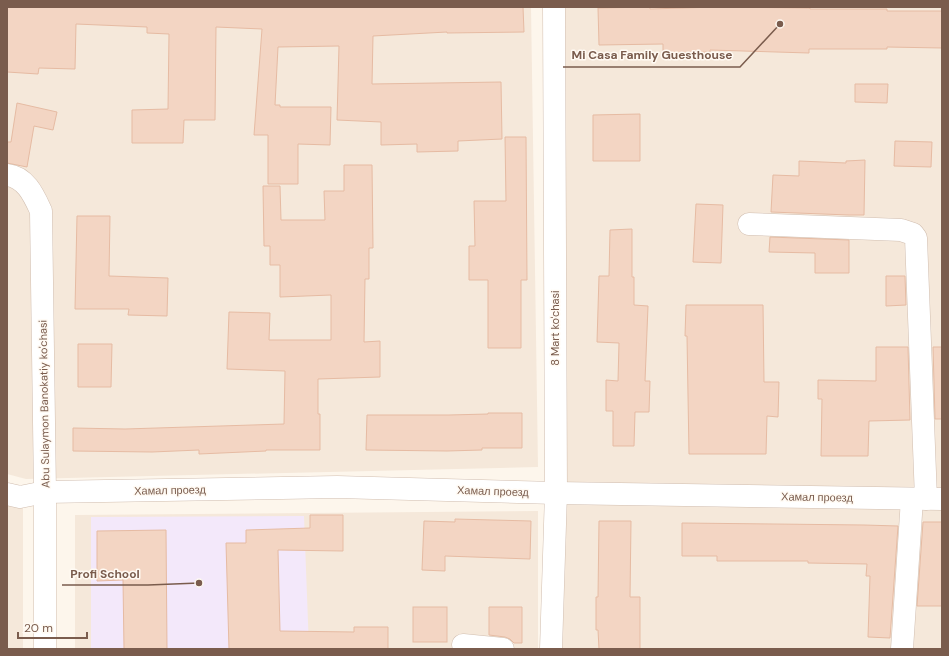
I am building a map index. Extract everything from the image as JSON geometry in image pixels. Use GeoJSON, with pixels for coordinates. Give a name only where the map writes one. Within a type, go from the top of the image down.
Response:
{"type":"FeatureCollection","features":[{"type":"Feature","properties":{"kind":"street","name":"8 Mart ko'chasi"},"geometry":{"type":"LineString","coordinates":[[551,649],[556,493],[554,7]]}},
{"type":"Feature","properties":{"kind":"street","name":"Abu Sulaymon Banokatiy ko'chasi"},"geometry":{"type":"LineString","coordinates":[[7,175],[14,176],[30,190],[41,211],[45,492],[45,649]]}},
{"type":"Feature","properties":{"kind":"street"},"geometry":{"type":"LineString","coordinates":[[749,224],[901,230],[913,234],[916,238],[927,499],[902,649]]}},
{"type":"Feature","properties":{"kind":"street","name":"Хамал проезд"},"geometry":{"type":"LineString","coordinates":[[7,494],[20,497],[45,492],[337,487],[556,493],[927,499]]}},
{"type":"Feature","properties":{"kind":"street"},"geometry":{"type":"LineString","coordinates":[[463,646],[503,649]]}},
{"type":"Feature","properties":{"kind":"shaded area"},"geometry":{"type":"Polygon","coordinates":[[[7,7],[531,7],[538,467],[26,479],[7,474],[7,7]]]}},
{"type":"Feature","properties":{"kind":"shaded area"},"geometry":{"type":"Polygon","coordinates":[[[554,7],[942,7],[942,649],[551,649],[554,7]]]}},
{"type":"Feature","properties":{"kind":"shaded area"},"geometry":{"type":"Polygon","coordinates":[[[7,504],[23,508],[23,649],[7,649],[7,504]]]}},
{"type":"Feature","properties":{"kind":"shaded area"},"geometry":{"type":"Polygon","coordinates":[[[538,511],[538,649],[75,649],[75,515],[538,511]]]}},
{"type":"Feature","properties":{"kind":"shaded area"},"geometry":{"type":"Polygon","coordinates":[[[304,516],[309,649],[91,649],[91,517],[304,516]]]}},
{"type":"Feature","properties":{"kind":"building"},"geometry":{"type":"Polygon","coordinates":[[[7,7],[523,7],[524,32],[447,32],[373,36],[372,84],[501,82],[502,139],[458,141],[458,151],[417,152],[417,144],[381,145],[381,122],[337,120],[339,46],[278,47],[275,105],[280,105],[280,107],[331,107],[330,145],[298,144],[298,184],[268,184],[268,135],[254,135],[262,29],[216,27],[215,120],[184,120],[183,143],[132,143],[132,110],[168,109],[169,34],[147,33],[147,27],[76,24],[75,69],[39,68],[38,74],[7,72],[7,7]]]}},
{"type":"Feature","properties":{"kind":"building"},"geometry":{"type":"Polygon","coordinates":[[[650,7],[650,9],[715,7],[942,11],[942,48],[887,47],[887,49],[809,49],[809,53],[710,50],[710,52],[663,53],[663,44],[599,45],[598,8],[650,7]]]}},
{"type":"Feature","properties":{"kind":"building"},"geometry":{"type":"Polygon","coordinates":[[[855,84],[888,84],[887,103],[855,102],[855,84]]]}},
{"type":"Feature","properties":{"kind":"building"},"geometry":{"type":"Polygon","coordinates":[[[17,103],[57,112],[53,130],[34,126],[27,167],[7,163],[7,142],[11,142],[17,103]]]}},
{"type":"Feature","properties":{"kind":"building"},"geometry":{"type":"Polygon","coordinates":[[[640,114],[640,161],[593,161],[593,115],[640,114]]]}},
{"type":"Feature","properties":{"kind":"building"},"geometry":{"type":"Polygon","coordinates":[[[505,137],[526,137],[527,280],[521,280],[521,348],[488,348],[488,280],[469,280],[469,246],[475,246],[474,201],[506,201],[505,137]]]}},
{"type":"Feature","properties":{"kind":"building"},"geometry":{"type":"Polygon","coordinates":[[[895,141],[932,142],[931,167],[894,166],[895,141]]]}},
{"type":"Feature","properties":{"kind":"building"},"geometry":{"type":"Polygon","coordinates":[[[865,160],[864,215],[771,212],[773,175],[799,176],[799,161],[846,163],[846,161],[865,160]]]}},
{"type":"Feature","properties":{"kind":"building"},"geometry":{"type":"Polygon","coordinates":[[[344,165],[372,165],[373,248],[369,248],[369,279],[365,279],[364,342],[380,341],[380,377],[318,379],[320,450],[266,450],[199,454],[199,450],[152,452],[73,451],[73,428],[125,429],[284,424],[285,371],[227,369],[229,312],[270,313],[269,340],[331,340],[331,295],[280,297],[280,265],[270,265],[270,246],[264,246],[263,186],[280,186],[281,220],[325,220],[324,191],[344,191],[344,165]]]}},
{"type":"Feature","properties":{"kind":"building"},"geometry":{"type":"Polygon","coordinates":[[[696,204],[723,205],[721,263],[693,262],[696,204]]]}},
{"type":"Feature","properties":{"kind":"building"},"geometry":{"type":"Polygon","coordinates":[[[77,216],[110,216],[109,276],[168,278],[167,316],[128,315],[129,309],[75,309],[77,216]]]}},
{"type":"Feature","properties":{"kind":"building"},"geometry":{"type":"Polygon","coordinates":[[[632,229],[632,277],[634,277],[634,305],[648,306],[645,381],[650,381],[649,412],[635,412],[634,446],[613,446],[613,411],[606,411],[606,380],[618,381],[619,343],[597,342],[599,276],[609,276],[610,230],[632,229]]]}},
{"type":"Feature","properties":{"kind":"building"},"geometry":{"type":"Polygon","coordinates":[[[770,237],[849,240],[849,273],[815,273],[815,253],[769,252],[770,237]]]}},
{"type":"Feature","properties":{"kind":"building"},"geometry":{"type":"Polygon","coordinates":[[[886,276],[905,276],[906,305],[886,306],[886,276]]]}},
{"type":"Feature","properties":{"kind":"building"},"geometry":{"type":"Polygon","coordinates":[[[686,305],[763,305],[764,382],[779,382],[778,417],[767,416],[766,454],[689,454],[687,336],[685,336],[686,305]]]}},
{"type":"Feature","properties":{"kind":"building"},"geometry":{"type":"Polygon","coordinates":[[[78,344],[112,344],[111,387],[78,387],[78,344]]]}},
{"type":"Feature","properties":{"kind":"building"},"geometry":{"type":"Polygon","coordinates":[[[876,347],[908,347],[910,420],[869,421],[868,456],[821,456],[822,399],[818,399],[818,380],[876,381],[876,347]]]}},
{"type":"Feature","properties":{"kind":"building"},"geometry":{"type":"Polygon","coordinates":[[[933,347],[942,347],[942,419],[935,419],[933,347]]]}},
{"type":"Feature","properties":{"kind":"building"},"geometry":{"type":"Polygon","coordinates":[[[522,413],[522,448],[482,448],[482,450],[447,451],[366,450],[367,415],[449,415],[522,413]]]}},
{"type":"Feature","properties":{"kind":"building"},"geometry":{"type":"Polygon","coordinates":[[[310,515],[343,515],[343,551],[278,550],[280,631],[354,632],[354,627],[388,627],[388,649],[229,649],[226,543],[246,543],[246,530],[310,528],[310,515]]]}},
{"type":"Feature","properties":{"kind":"building"},"geometry":{"type":"Polygon","coordinates":[[[455,519],[531,521],[530,559],[445,556],[445,571],[422,570],[424,521],[455,522],[455,519]]]}},
{"type":"Feature","properties":{"kind":"building"},"geometry":{"type":"Polygon","coordinates":[[[599,521],[631,521],[630,597],[640,597],[640,649],[599,649],[598,630],[596,630],[596,597],[598,597],[599,521]]]}},
{"type":"Feature","properties":{"kind":"building"},"geometry":{"type":"Polygon","coordinates":[[[923,522],[942,522],[942,606],[917,606],[923,522]]]}},
{"type":"Feature","properties":{"kind":"building"},"geometry":{"type":"Polygon","coordinates":[[[682,523],[898,526],[890,638],[868,637],[870,576],[866,576],[867,564],[808,563],[808,561],[717,561],[717,556],[682,556],[682,523]]]}},
{"type":"Feature","properties":{"kind":"building"},"geometry":{"type":"Polygon","coordinates":[[[166,530],[167,649],[124,649],[123,580],[97,581],[97,531],[166,530]]]}},
{"type":"Feature","properties":{"kind":"building"},"geometry":{"type":"Polygon","coordinates":[[[413,607],[447,607],[447,642],[413,642],[413,607]]]}},
{"type":"Feature","properties":{"kind":"building"},"geometry":{"type":"Polygon","coordinates":[[[489,607],[522,607],[522,643],[514,643],[505,637],[489,635],[489,607]]]}},
{"type":"Feature","properties":{"kind":"place","name":"Mi Casa Family Guesthouse"},"geometry":{"type":"Point","coordinates":[780,24]}},
{"type":"Feature","properties":{"kind":"place","name":"Profi School"},"geometry":{"type":"Point","coordinates":[199,583]}}]}
